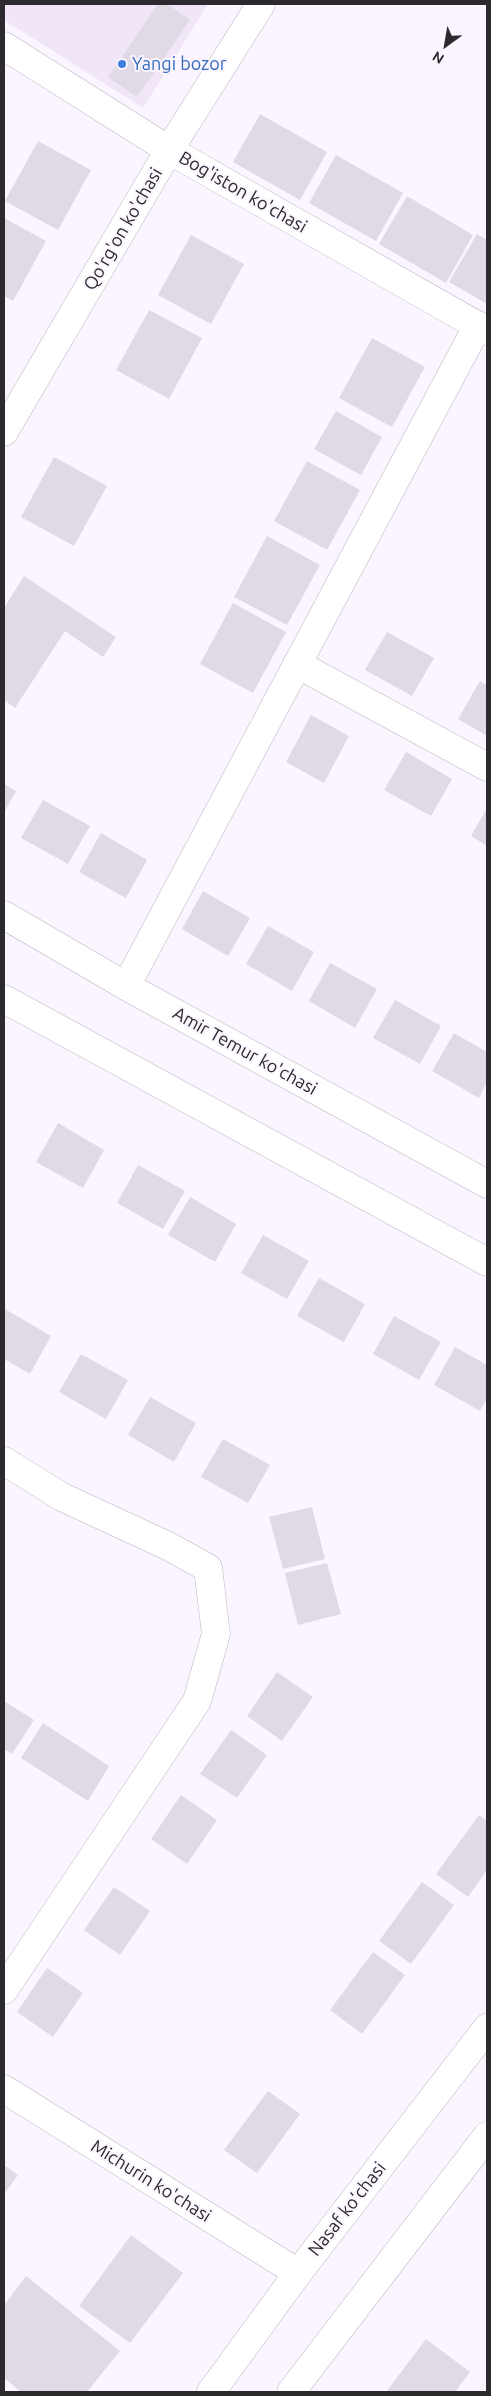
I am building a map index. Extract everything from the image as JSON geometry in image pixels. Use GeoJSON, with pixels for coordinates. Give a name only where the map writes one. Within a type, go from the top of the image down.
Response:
{"type":"FeatureCollection","features":[{"type":"Feature","properties":{"kind":"street","name":"Qo'rg'on ko'chasi"},"geometry":{"type":"LineString","coordinates":[[4,432],[169,150],[262,4]]}},
{"type":"Feature","properties":{"kind":"street","name":"Bog'iston ko'chasi"},"geometry":{"type":"LineString","coordinates":[[4,46],[169,150],[482,328]]}},
{"type":"Feature","properties":{"kind":"street"},"geometry":{"type":"LineString","coordinates":[[126,986],[297,664],[482,328]]}},
{"type":"Feature","properties":{"kind":"street"},"geometry":{"type":"LineString","coordinates":[[297,664],[487,767]]}},
{"type":"Feature","properties":{"kind":"street","name":"Amir Temur ko'chasi"},"geometry":{"type":"LineString","coordinates":[[4,916],[126,986],[487,1184]]}},
{"type":"Feature","properties":{"kind":"street"},"geometry":{"type":"LineString","coordinates":[[4,999],[487,1262]]}},
{"type":"Feature","properties":{"kind":"street"},"geometry":{"type":"LineString","coordinates":[[4,1461],[62,1496],[168,1546],[208,1568],[216,1634],[197,1701],[4,1990]]}},
{"type":"Feature","properties":{"kind":"street","name":"Nasaf ko‘chasi"},"geometry":{"type":"LineString","coordinates":[[210,2392],[298,2273],[487,2028]]}},
{"type":"Feature","properties":{"kind":"street","name":"Michurin ko'chasi"},"geometry":{"type":"LineString","coordinates":[[4,2089],[298,2273]]}},
{"type":"Feature","properties":{"kind":"street"},"geometry":{"type":"LineString","coordinates":[[291,2392],[487,2136]]}},
{"type":"Feature","properties":{"kind":"shaded area","name":"Yangi bozor"},"geometry":{"type":"Polygon","coordinates":[[[4,4],[208,4],[143,108],[4,20],[4,4]]]}},
{"type":"Feature","properties":{"kind":"building"},"geometry":{"type":"Polygon","coordinates":[[[158,4],[167,4],[190,20],[137,97],[108,77],[158,4]]]}},
{"type":"Feature","properties":{"kind":"building"},"geometry":{"type":"Polygon","coordinates":[[[260,114],[327,152],[300,200],[233,162],[260,114]]]}},
{"type":"Feature","properties":{"kind":"building"},"geometry":{"type":"Polygon","coordinates":[[[38,141],[91,170],[58,230],[5,201],[38,141]]]}},
{"type":"Feature","properties":{"kind":"building"},"geometry":{"type":"Polygon","coordinates":[[[336,155],[403,193],[376,241],[309,203],[336,155]]]}},
{"type":"Feature","properties":{"kind":"building"},"geometry":{"type":"Polygon","coordinates":[[[407,196],[473,235],[446,283],[379,244],[407,196]]]}},
{"type":"Feature","properties":{"kind":"building"},"geometry":{"type":"Polygon","coordinates":[[[4,218],[46,241],[13,301],[4,296],[4,218]]]}},
{"type":"Feature","properties":{"kind":"building"},"geometry":{"type":"Polygon","coordinates":[[[477,234],[487,240],[487,304],[449,282],[477,234]]]}},
{"type":"Feature","properties":{"kind":"building"},"geometry":{"type":"Polygon","coordinates":[[[191,235],[244,264],[211,324],[158,295],[191,235]]]}},
{"type":"Feature","properties":{"kind":"building"},"geometry":{"type":"Polygon","coordinates":[[[149,310],[202,338],[169,399],[116,370],[149,310]]]}},
{"type":"Feature","properties":{"kind":"building"},"geometry":{"type":"Polygon","coordinates":[[[372,338],[425,367],[392,427],[339,398],[372,338]]]}},
{"type":"Feature","properties":{"kind":"building"},"geometry":{"type":"Polygon","coordinates":[[[336,411],[382,437],[361,475],[314,449],[336,411]]]}},
{"type":"Feature","properties":{"kind":"building"},"geometry":{"type":"Polygon","coordinates":[[[54,457],[107,486],[74,546],[21,517],[54,457]]]}},
{"type":"Feature","properties":{"kind":"building"},"geometry":{"type":"Polygon","coordinates":[[[307,461],[360,490],[327,550],[274,521],[307,461]]]}},
{"type":"Feature","properties":{"kind":"building"},"geometry":{"type":"Polygon","coordinates":[[[267,536],[320,565],[287,625],[234,597],[267,536]]]}},
{"type":"Feature","properties":{"kind":"building"},"geometry":{"type":"Polygon","coordinates":[[[24,576],[116,637],[103,657],[65,631],[15,708],[4,700],[4,608],[24,576]]]}},
{"type":"Feature","properties":{"kind":"building"},"geometry":{"type":"Polygon","coordinates":[[[233,603],[286,632],[253,693],[200,664],[233,603]]]}},
{"type":"Feature","properties":{"kind":"building"},"geometry":{"type":"Polygon","coordinates":[[[387,632],[434,658],[412,696],[365,670],[387,632]]]}},
{"type":"Feature","properties":{"kind":"building"},"geometry":{"type":"Polygon","coordinates":[[[480,681],[487,685],[487,736],[458,719],[480,681]]]}},
{"type":"Feature","properties":{"kind":"building"},"geometry":{"type":"Polygon","coordinates":[[[311,715],[349,736],[324,783],[286,762],[311,715]]]}},
{"type":"Feature","properties":{"kind":"building"},"geometry":{"type":"Polygon","coordinates":[[[406,752],[452,779],[431,816],[384,790],[406,752]]]}},
{"type":"Feature","properties":{"kind":"building"},"geometry":{"type":"Polygon","coordinates":[[[4,784],[16,791],[4,813],[4,784]]]}},
{"type":"Feature","properties":{"kind":"building"},"geometry":{"type":"Polygon","coordinates":[[[43,800],[90,826],[68,864],[21,838],[43,800]]]}},
{"type":"Feature","properties":{"kind":"building"},"geometry":{"type":"Polygon","coordinates":[[[487,808],[487,846],[471,836],[487,808]]]}},
{"type":"Feature","properties":{"kind":"building"},"geometry":{"type":"Polygon","coordinates":[[[101,833],[147,860],[126,898],[79,872],[101,833]]]}},
{"type":"Feature","properties":{"kind":"building"},"geometry":{"type":"Polygon","coordinates":[[[203,891],[250,918],[228,956],[182,929],[203,891]]]}},
{"type":"Feature","properties":{"kind":"building"},"geometry":{"type":"Polygon","coordinates":[[[268,926],[314,952],[292,991],[246,964],[268,926]]]}},
{"type":"Feature","properties":{"kind":"building"},"geometry":{"type":"Polygon","coordinates":[[[330,963],[377,989],[355,1028],[309,1001],[330,963]]]}},
{"type":"Feature","properties":{"kind":"building"},"geometry":{"type":"Polygon","coordinates":[[[395,1000],[441,1026],[420,1064],[373,1038],[395,1000]]]}},
{"type":"Feature","properties":{"kind":"building"},"geometry":{"type":"Polygon","coordinates":[[[454,1033],[487,1052],[487,1082],[479,1098],[432,1071],[454,1033]]]}},
{"type":"Feature","properties":{"kind":"building"},"geometry":{"type":"Polygon","coordinates":[[[58,1123],[104,1150],[83,1188],[36,1162],[58,1123]]]}},
{"type":"Feature","properties":{"kind":"building"},"geometry":{"type":"Polygon","coordinates":[[[138,1165],[185,1191],[163,1229],[117,1203],[138,1165]]]}},
{"type":"Feature","properties":{"kind":"building"},"geometry":{"type":"Polygon","coordinates":[[[190,1197],[236,1224],[215,1262],[168,1235],[190,1197]]]}},
{"type":"Feature","properties":{"kind":"building"},"geometry":{"type":"Polygon","coordinates":[[[263,1235],[309,1261],[287,1299],[241,1273],[263,1235]]]}},
{"type":"Feature","properties":{"kind":"building"},"geometry":{"type":"Polygon","coordinates":[[[319,1278],[365,1304],[344,1342],[297,1316],[319,1278]]]}},
{"type":"Feature","properties":{"kind":"building"},"geometry":{"type":"Polygon","coordinates":[[[5,1309],[51,1336],[30,1374],[4,1359],[5,1309]]]}},
{"type":"Feature","properties":{"kind":"building"},"geometry":{"type":"Polygon","coordinates":[[[394,1316],[441,1342],[419,1380],[373,1354],[394,1316]]]}},
{"type":"Feature","properties":{"kind":"building"},"geometry":{"type":"Polygon","coordinates":[[[455,1347],[487,1365],[487,1398],[480,1411],[434,1385],[455,1347]]]}},
{"type":"Feature","properties":{"kind":"building"},"geometry":{"type":"Polygon","coordinates":[[[81,1354],[128,1380],[106,1419],[59,1392],[81,1354]]]}},
{"type":"Feature","properties":{"kind":"building"},"geometry":{"type":"Polygon","coordinates":[[[150,1397],[196,1423],[174,1462],[128,1435],[150,1397]]]}},
{"type":"Feature","properties":{"kind":"building"},"geometry":{"type":"Polygon","coordinates":[[[223,1439],[270,1465],[248,1503],[201,1477],[223,1439]]]}},
{"type":"Feature","properties":{"kind":"building"},"geometry":{"type":"Polygon","coordinates":[[[312,1507],[325,1559],[283,1569],[269,1517],[312,1507]]]}},
{"type":"Feature","properties":{"kind":"building"},"geometry":{"type":"Polygon","coordinates":[[[327,1563],[341,1614],[298,1625],[285,1573],[327,1563]]]}},
{"type":"Feature","properties":{"kind":"building"},"geometry":{"type":"Polygon","coordinates":[[[277,1672],[313,1697],[282,1741],[247,1716],[277,1672]]]}},
{"type":"Feature","properties":{"kind":"building"},"geometry":{"type":"Polygon","coordinates":[[[4,1701],[34,1720],[12,1754],[4,1749],[4,1701]]]}},
{"type":"Feature","properties":{"kind":"building"},"geometry":{"type":"Polygon","coordinates":[[[43,1723],[109,1766],[88,1801],[21,1758],[43,1723]]]}},
{"type":"Feature","properties":{"kind":"building"},"geometry":{"type":"Polygon","coordinates":[[[231,1730],[267,1755],[237,1798],[200,1774],[231,1730]]]}},
{"type":"Feature","properties":{"kind":"building"},"geometry":{"type":"Polygon","coordinates":[[[181,1795],[217,1820],[187,1864],[151,1839],[181,1795]]]}},
{"type":"Feature","properties":{"kind":"building"},"geometry":{"type":"Polygon","coordinates":[[[479,1815],[487,1821],[487,1870],[468,1897],[436,1874],[479,1815]]]}},
{"type":"Feature","properties":{"kind":"building"},"geometry":{"type":"Polygon","coordinates":[[[422,1882],[454,1905],[411,1964],[379,1941],[422,1882]]]}},
{"type":"Feature","properties":{"kind":"building"},"geometry":{"type":"Polygon","coordinates":[[[114,1887],[150,1911],[120,1955],[84,1930],[114,1887]]]}},
{"type":"Feature","properties":{"kind":"building"},"geometry":{"type":"Polygon","coordinates":[[[373,1952],[405,1975],[362,2034],[330,2010],[373,1952]]]}},
{"type":"Feature","properties":{"kind":"building"},"geometry":{"type":"Polygon","coordinates":[[[47,1968],[83,1993],[53,2037],[17,2012],[47,1968]]]}},
{"type":"Feature","properties":{"kind":"building"},"geometry":{"type":"Polygon","coordinates":[[[268,2091],[300,2114],[257,2173],[224,2150],[268,2091]]]}},
{"type":"Feature","properties":{"kind":"building"},"geometry":{"type":"Polygon","coordinates":[[[4,2165],[18,2175],[4,2194],[4,2165]]]}},
{"type":"Feature","properties":{"kind":"building"},"geometry":{"type":"Polygon","coordinates":[[[131,2235],[183,2273],[130,2343],[79,2306],[131,2235]]]}},
{"type":"Feature","properties":{"kind":"building"},"geometry":{"type":"Polygon","coordinates":[[[26,2276],[120,2351],[87,2392],[21,2392],[4,2378],[4,2305],[26,2276]]]}},
{"type":"Feature","properties":{"kind":"building"},"geometry":{"type":"Polygon","coordinates":[[[426,2339],[470,2372],[455,2392],[386,2392],[426,2339]]]}},
{"type":"Feature","properties":{"kind":"place","name":"Yangi bozor"},"geometry":{"type":"Point","coordinates":[122,64]}}]}
